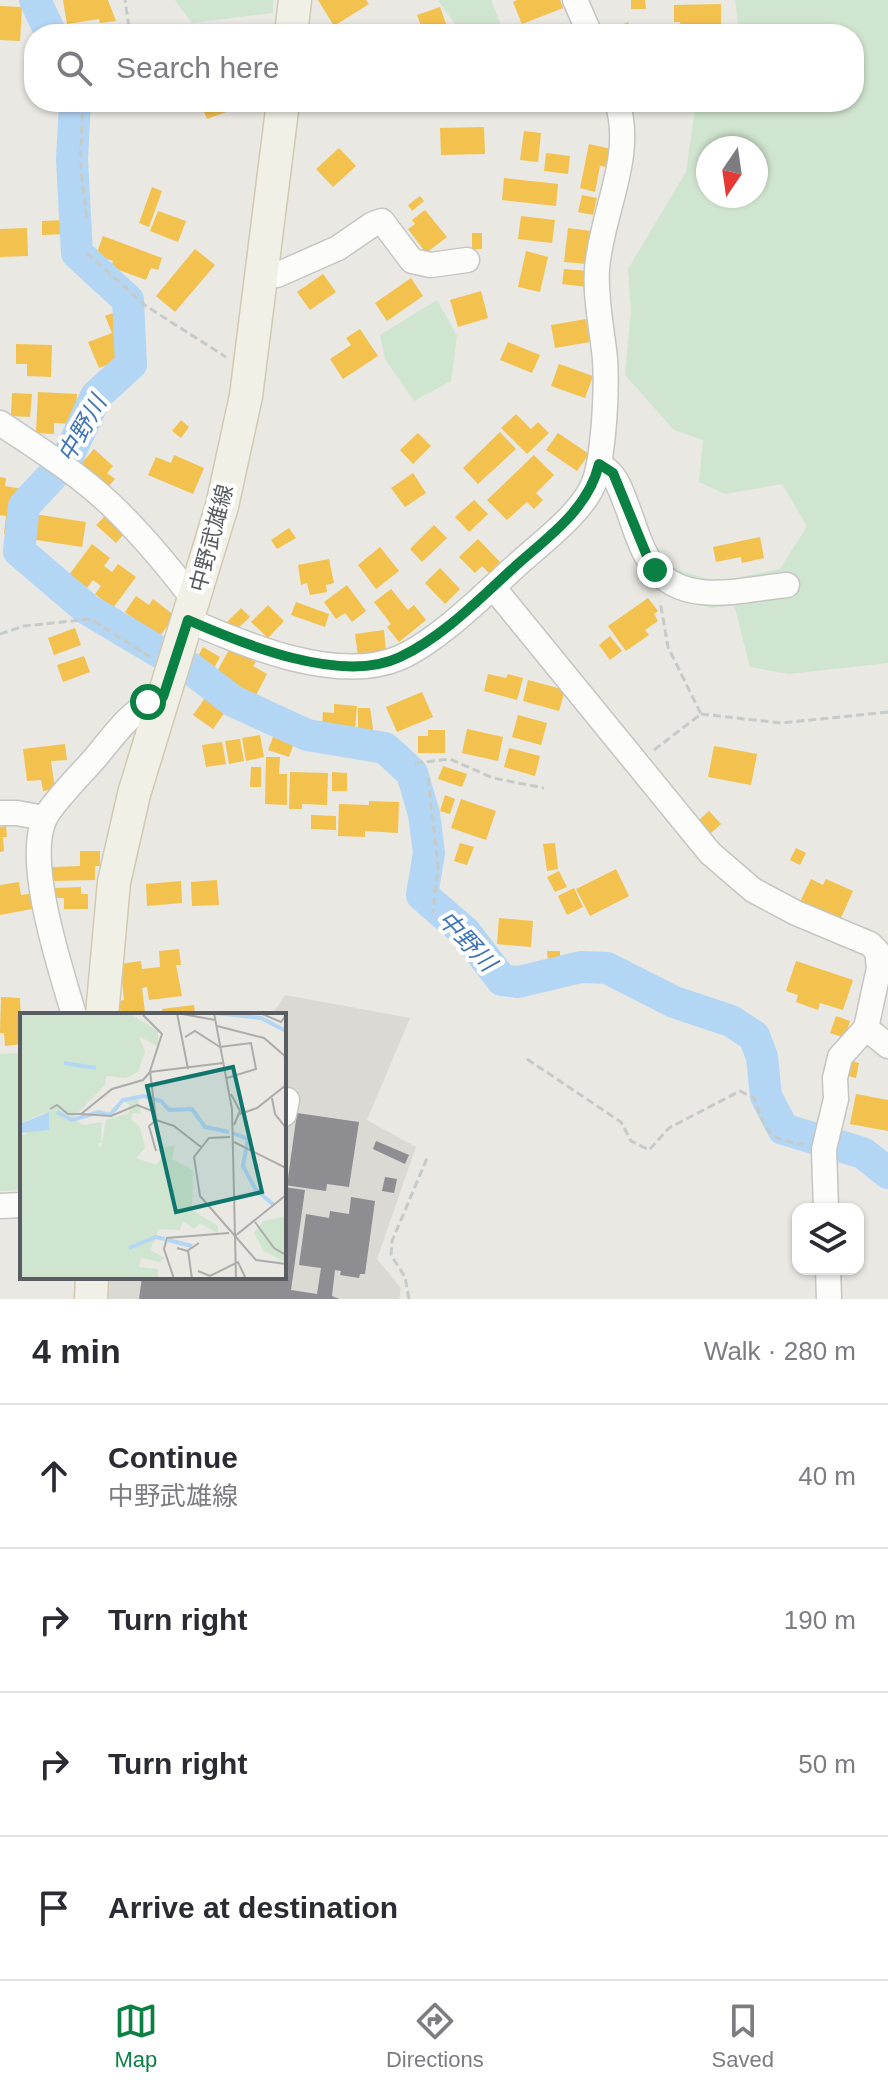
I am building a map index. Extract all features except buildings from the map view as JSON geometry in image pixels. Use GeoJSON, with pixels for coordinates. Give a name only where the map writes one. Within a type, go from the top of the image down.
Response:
{"type":"FeatureCollection","features":[{"type":"Feature","properties":{"kind":"main road"},"geometry":{"type":"LineString","coordinates":[[292,24],[295,0]]}},
{"type":"Feature","properties":{"kind":"main road","name":"中野武雄線"},"geometry":{"type":"LineString","coordinates":[[102,1013],[114,882],[134,794],[222,506],[249,372],[282,112]]}},
{"type":"Feature","properties":{"kind":"main road"},"geometry":{"type":"LineString","coordinates":[[91,1299],[92,1279]]}},
{"type":"Feature","properties":{"kind":"street"},"geometry":{"type":"LineString","coordinates":[[575,0],[586,24]]}},
{"type":"Feature","properties":{"kind":"street"},"geometry":{"type":"LineString","coordinates":[[0,423],[63,466],[109,503],[157,553],[191,610],[242,644],[325,665],[370,665],[398,658],[428,641],[493,587],[563,523],[594,483],[599,464],[605,361],[596,292],[599,242],[624,136],[619,112]]}},
{"type":"Feature","properties":{"kind":"street"},"geometry":{"type":"LineString","coordinates":[[263,273],[277,275],[338,248],[382,221],[412,261],[431,265],[467,260]]}},
{"type":"Feature","properties":{"kind":"street"},"geometry":{"type":"LineString","coordinates":[[599,464],[613,473],[655,570],[676,586],[700,593],[787,585]]}},
{"type":"Feature","properties":{"kind":"street"},"geometry":{"type":"LineString","coordinates":[[493,587],[710,853],[753,890],[796,913],[882,950],[866,1028],[840,1057],[835,1078],[836,1099],[825,1140],[826,1203]]}},
{"type":"Feature","properties":{"kind":"street"},"geometry":{"type":"LineString","coordinates":[[73,1013],[44,901],[38,852],[44,818],[122,725],[166,687]]}},
{"type":"Feature","properties":{"kind":"street"},"geometry":{"type":"LineString","coordinates":[[0,813],[44,818]]}},
{"type":"Feature","properties":{"kind":"street"},"geometry":{"type":"LineString","coordinates":[[866,1028],[888,1046]]}},
{"type":"Feature","properties":{"kind":"street"},"geometry":{"type":"LineString","coordinates":[[0,1206],[20,1205]]}},
{"type":"Feature","properties":{"kind":"street"},"geometry":{"type":"LineString","coordinates":[[828,1275],[829,1299]]}},
{"type":"Feature","properties":{"kind":"path"},"geometry":{"type":"LineString","coordinates":[[125,0],[129,24]]}},
{"type":"Feature","properties":{"kind":"path"},"geometry":{"type":"LineString","coordinates":[[82,112],[80,162],[87,219]]}},
{"type":"Feature","properties":{"kind":"path"},"geometry":{"type":"LineString","coordinates":[[87,253],[146,306],[249,372]]}},
{"type":"Feature","properties":{"kind":"path"},"geometry":{"type":"LineString","coordinates":[[655,570],[668,647],[701,714]]}},
{"type":"Feature","properties":{"kind":"path"},"geometry":{"type":"LineString","coordinates":[[0,634],[24,626],[91,619],[156,660],[166,687]]}},
{"type":"Feature","properties":{"kind":"path"},"geometry":{"type":"LineString","coordinates":[[637,764],[701,714],[781,723],[888,712]]}},
{"type":"Feature","properties":{"kind":"path"},"geometry":{"type":"LineString","coordinates":[[415,763],[450,759],[493,778],[544,788]]}},
{"type":"Feature","properties":{"kind":"path"},"geometry":{"type":"LineString","coordinates":[[428,778],[438,866],[433,913]]}},
{"type":"Feature","properties":{"kind":"path"},"geometry":{"type":"LineString","coordinates":[[527,1059],[621,1122],[631,1141],[649,1150],[669,1128],[740,1091],[754,1098],[766,1130],[778,1139],[825,1140]]}},
{"type":"Feature","properties":{"kind":"path"},"geometry":{"type":"LineString","coordinates":[[409,1299],[405,1277],[391,1255],[392,1241],[428,1156]]}},
{"type":"Feature","properties":{"kind":"shaded area"},"geometry":{"type":"Polygon","coordinates":[[[285,995],[410,1018],[367,1120],[416,1147],[377,1259],[401,1288],[399,1299],[106,1299],[107,1279],[286,1279],[286,1013],[273,1013],[285,995]]]}},
{"type":"Feature","properties":{"kind":"green space"},"geometry":{"type":"Polygon","coordinates":[[[175,0],[273,0],[273,13],[192,23],[175,0]]]}},
{"type":"Feature","properties":{"kind":"green space"},"geometry":{"type":"Polygon","coordinates":[[[438,0],[491,0],[501,24],[455,24],[438,0]]]}},
{"type":"Feature","properties":{"kind":"green space"},"geometry":{"type":"Polygon","coordinates":[[[735,0],[888,0],[888,663],[789,674],[750,667],[734,604],[711,608],[669,593],[672,568],[716,582],[780,569],[807,526],[782,484],[725,494],[699,482],[703,440],[674,430],[625,375],[631,309],[628,269],[686,172],[695,112],[864,112],[864,24],[738,24],[735,0]]]}},
{"type":"Feature","properties":{"kind":"green space"},"geometry":{"type":"Polygon","coordinates":[[[437,300],[457,336],[451,381],[414,401],[385,359],[380,335],[437,300]]]}},
{"type":"Feature","properties":{"kind":"green space"},"geometry":{"type":"Polygon","coordinates":[[[20,1053],[20,1190],[0,1191],[0,1054],[20,1053]]]}},
{"type":"Feature","properties":{"kind":"waterway","name":"中野川"},"geometry":{"type":"LineString","coordinates":[[35,0],[46,24]]}},
{"type":"Feature","properties":{"kind":"waterway","name":"中野川"},"geometry":{"type":"LineString","coordinates":[[74,112],[72,159],[77,253],[128,300],[131,364],[96,396],[66,461],[24,506],[19,551],[87,609],[161,653]]}},
{"type":"Feature","properties":{"kind":"waterway","name":"中野川"},"geometry":{"type":"LineString","coordinates":[[190,668],[233,701],[307,735],[385,748],[412,773],[424,814],[429,853],[422,895],[465,932],[502,980],[518,982],[581,967],[607,968],[674,1002],[731,1021],[754,1036],[762,1057],[766,1096],[783,1129],[863,1153],[888,1173]]}},
{"type":"Feature","properties":{"kind":"route"},"geometry":{"type":"LineString","coordinates":[[148,702],[163,697],[188,620],[242,644],[325,665],[370,665],[398,658],[428,641],[563,523],[585,498],[594,483],[599,464],[613,473],[655,570]]}}]}
